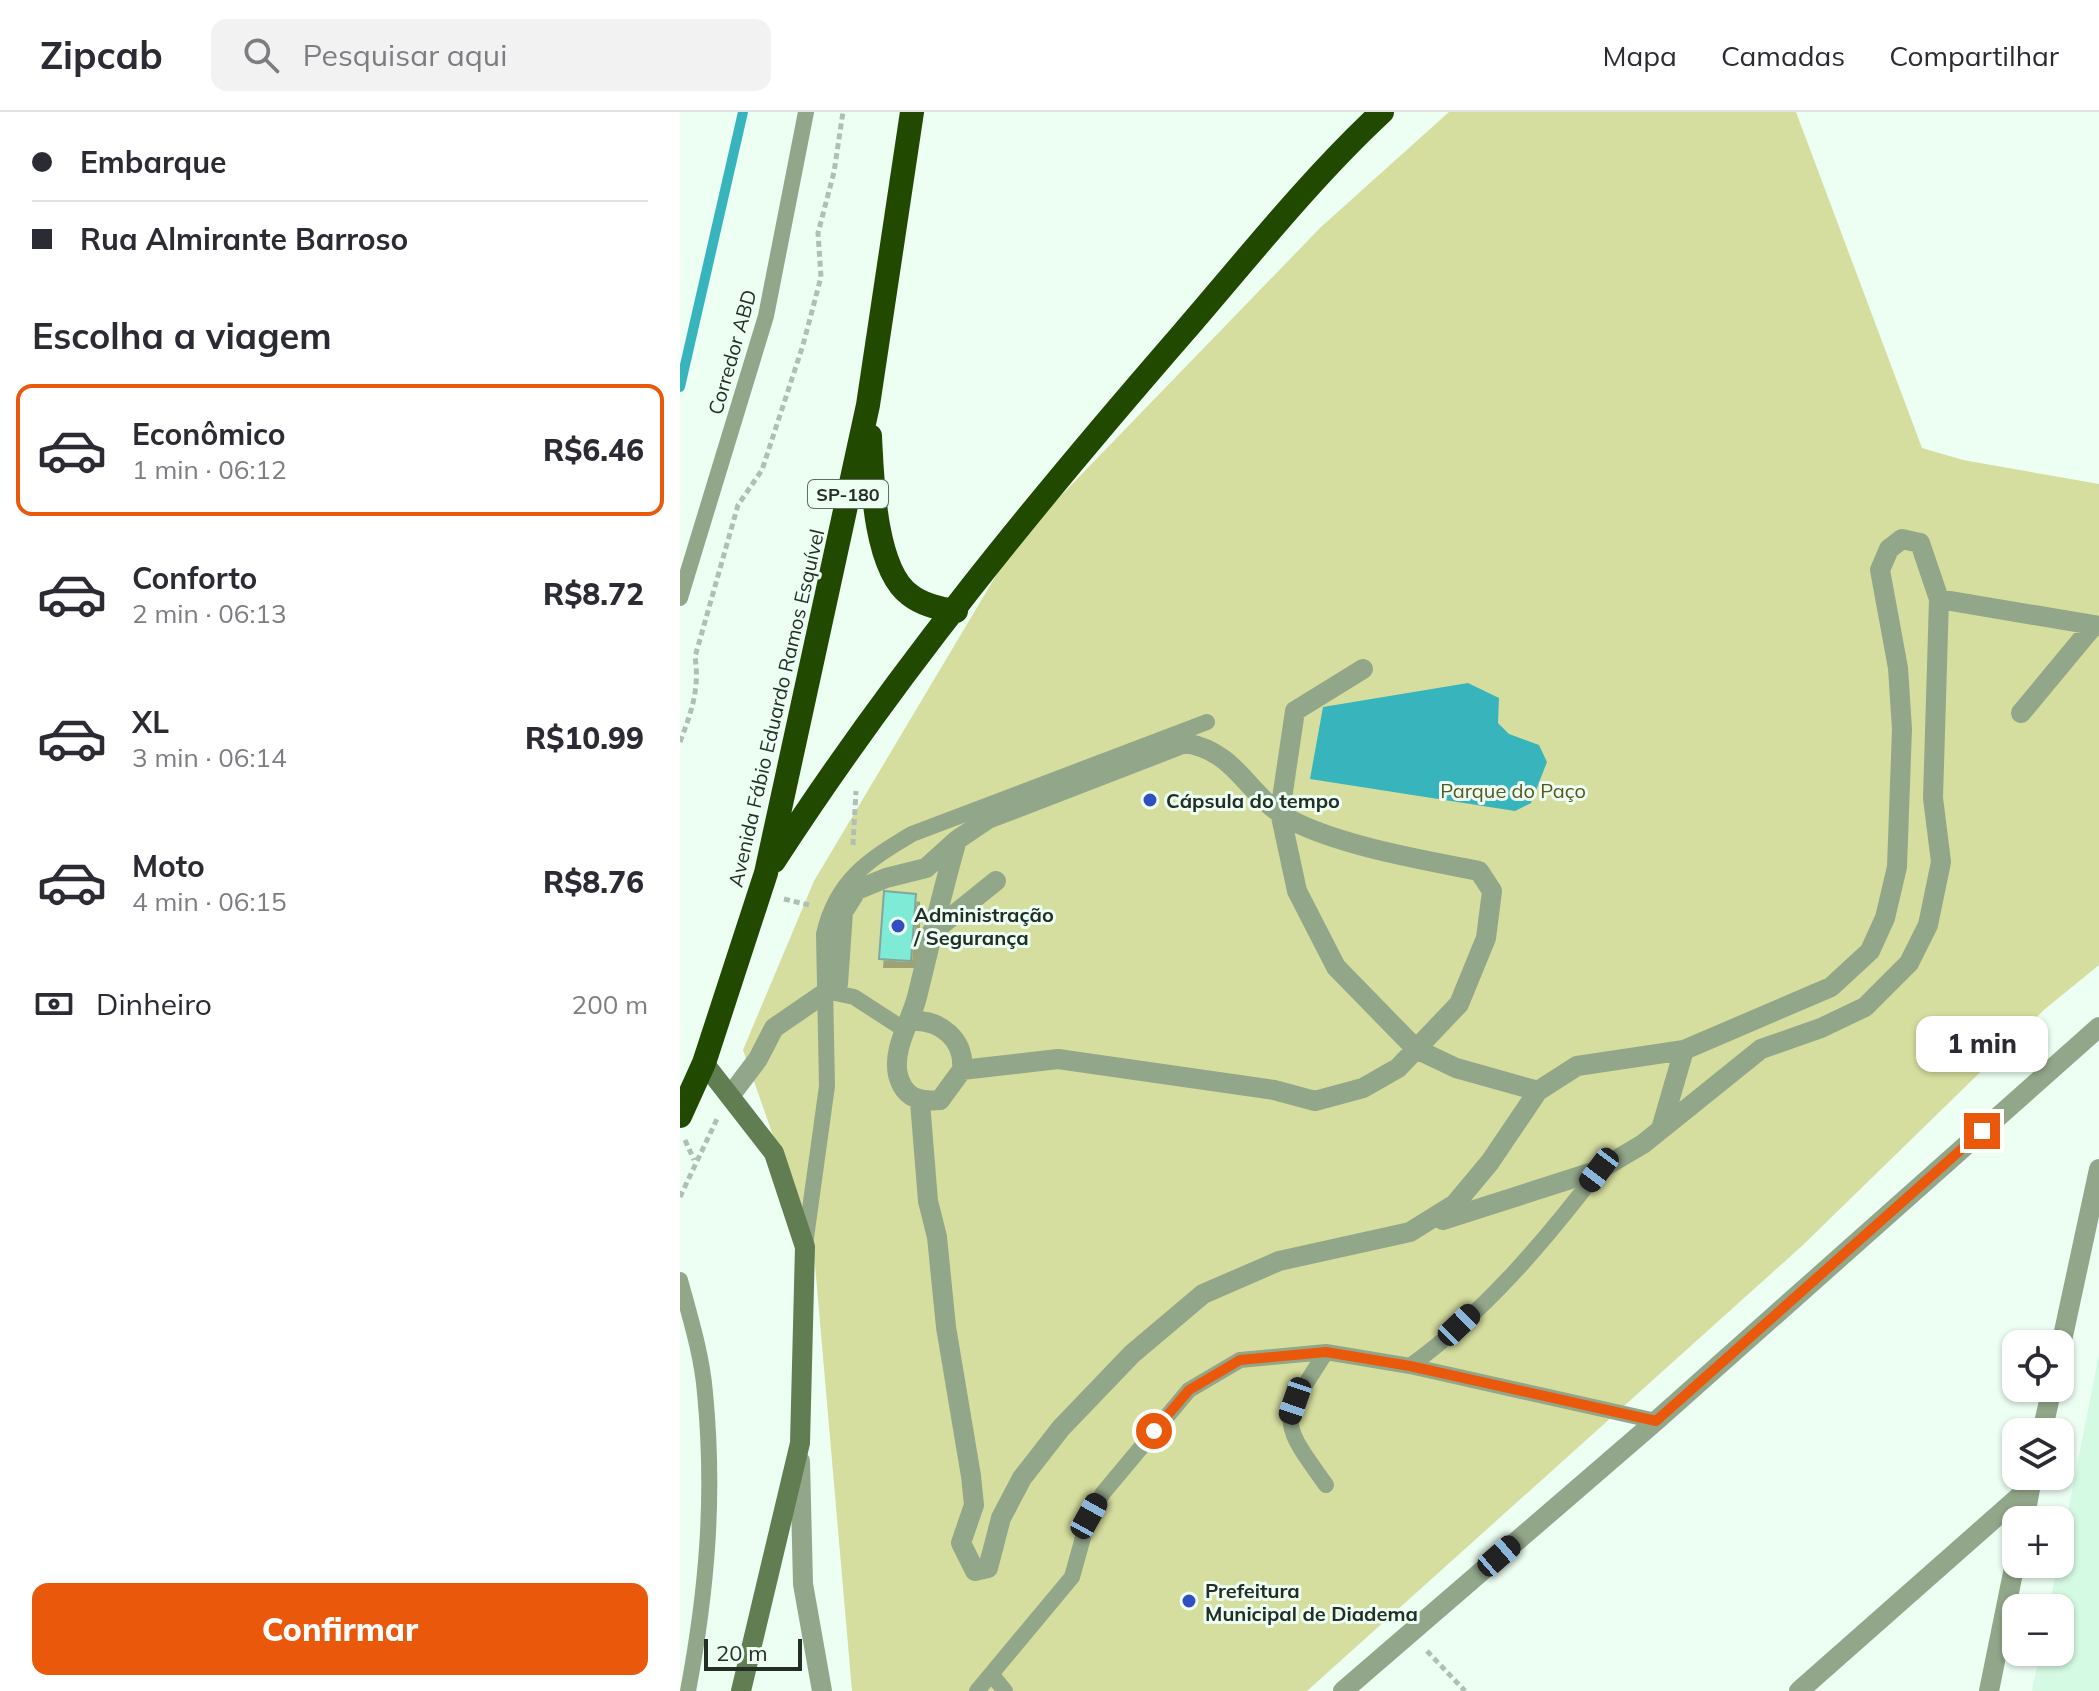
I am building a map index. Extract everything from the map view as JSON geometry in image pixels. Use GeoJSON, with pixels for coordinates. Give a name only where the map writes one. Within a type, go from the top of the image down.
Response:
{"type":"FeatureCollection","features":[{"type":"Feature","properties":{"kind":"highway","name":"Avenida Fábio Eduardo Ramos Esquível"},"geometry":{"type":"LineString","coordinates":[[680,1116],[704,1063],[763,883],[868,405],[912,112]]}},
{"type":"Feature","properties":{"kind":"highway"},"geometry":{"type":"LineString","coordinates":[[763,883],[842,757],[1006,542],[1108,419],[1382,112]]}},
{"type":"Feature","properties":{"kind":"highway"},"geometry":{"type":"LineString","coordinates":[[868,405],[874,508],[891,569],[908,594],[937,608],[956,611]]}},
{"type":"Feature","properties":{"kind":"main road"},"geometry":{"type":"LineString","coordinates":[[704,1063],[774,1153],[805,1247],[800,1443],[741,1691]]}},
{"type":"Feature","properties":{"kind":"street"},"geometry":{"type":"LineString","coordinates":[[920,1102],[928,1201],[937,1237],[946,1327],[974,1505],[961,1543],[975,1571],[988,1568],[1001,1518],[1022,1478],[1061,1428],[1132,1354],[1203,1294],[1279,1261],[1410,1232],[1599,1170],[1661,1129],[1761,1049],[1821,1028],[1865,1007],[1909,963],[1928,925],[1941,862],[1933,798],[1939,599],[1920,543],[1902,539],[1889,549],[1880,570],[1898,668],[1902,729],[1897,867],[1885,918],[1870,951],[1831,987],[1684,1050],[1577,1066],[1538,1091],[1490,1162],[1455,1204],[1410,1232]]}},
{"type":"Feature","properties":{"kind":"street"},"geometry":{"type":"LineString","coordinates":[[1939,599],[2097,626]]}},
{"type":"Feature","properties":{"kind":"street"},"geometry":{"type":"LineString","coordinates":[[2021,713],[2097,626]]}},
{"type":"Feature","properties":{"kind":"street"},"geometry":{"type":"LineString","coordinates":[[1363,669],[1295,711],[1280,812],[1297,891],[1336,967],[1416,1049],[1456,1068],[1538,1091]]}},
{"type":"Feature","properties":{"kind":"street"},"geometry":{"type":"LineString","coordinates":[[730,1096],[758,1059],[774,1028],[839,980],[843,912],[857,890],[886,878],[926,868],[957,840],[988,819],[1185,743],[1207,747],[1227,758],[1258,795],[1290,819],[1373,848],[1479,871],[1492,891],[1486,938],[1459,1004],[1398,1068],[1363,1088],[1315,1101],[1274,1090],[1058,1059],[962,1070]]}},
{"type":"Feature","properties":{"kind":"street"},"geometry":{"type":"LineString","coordinates":[[908,1025],[947,1030],[960,1044],[962,1070],[940,1100],[920,1102],[910,1096],[898,1074],[898,1054],[957,840]]}},
{"type":"Feature","properties":{"kind":"street"},"geometry":{"type":"LineString","coordinates":[[930,934],[996,881]]}},
{"type":"Feature","properties":{"kind":"street"},"geometry":{"type":"LineString","coordinates":[[1343,1691],[1656,1421],[2099,1027]]}},
{"type":"Feature","properties":{"kind":"street"},"geometry":{"type":"LineString","coordinates":[[1661,1129],[1684,1050]]}},
{"type":"Feature","properties":{"kind":"street"},"geometry":{"type":"LineString","coordinates":[[2064,1330],[2099,1169]]}},
{"type":"Feature","properties":{"kind":"street"},"geometry":{"type":"LineString","coordinates":[[800,1443],[803,1584],[822,1691]]}},
{"type":"Feature","properties":{"kind":"street"},"geometry":{"type":"LineString","coordinates":[[1799,1691],[2022,1490]]}},
{"type":"Feature","properties":{"kind":"street"},"geometry":{"type":"LineString","coordinates":[[1989,1691],[2012,1578]]}},
{"type":"Feature","properties":{"kind":"lane","name":"Corredor ABD"},"geometry":{"type":"LineString","coordinates":[[680,598],[766,316],[806,112]]}},
{"type":"Feature","properties":{"kind":"lane"},"geometry":{"type":"LineString","coordinates":[[805,1247],[827,1086],[824,934],[830,910],[856,874],[867,860],[912,834],[1207,722]]}},
{"type":"Feature","properties":{"kind":"lane"},"geometry":{"type":"LineString","coordinates":[[826,991],[854,997],[908,1025]]}},
{"type":"Feature","properties":{"kind":"lane"},"geometry":{"type":"LineString","coordinates":[[1410,1366],[1438,1346],[1524,1263],[1599,1170]]}},
{"type":"Feature","properties":{"kind":"lane"},"geometry":{"type":"LineString","coordinates":[[680,1280],[705,1393],[708,1477],[709,1556],[688,1691]]}},
{"type":"Feature","properties":{"kind":"lane"},"geometry":{"type":"LineString","coordinates":[[977,1691],[1072,1577],[1089,1516],[1103,1493],[1189,1390],[1240,1360],[1326,1352],[1410,1366],[1656,1421]]}},
{"type":"Feature","properties":{"kind":"lane"},"geometry":{"type":"LineString","coordinates":[[1326,1352],[1295,1401],[1289,1418],[1292,1439],[1326,1485]]}},
{"type":"Feature","properties":{"kind":"lane"},"geometry":{"type":"LineString","coordinates":[[992,1675],[1005,1691]]}},
{"type":"Feature","properties":{"kind":"path"},"geometry":{"type":"LineString","coordinates":[[680,742],[694,707],[698,676],[695,657],[738,505],[762,470],[821,277],[818,233],[834,172],[843,112]]}},
{"type":"Feature","properties":{"kind":"path"},"geometry":{"type":"LineString","coordinates":[[856,874],[852,830],[858,780]]}},
{"type":"Feature","properties":{"kind":"path"},"geometry":{"type":"LineString","coordinates":[[763,883],[830,910]]}},
{"type":"Feature","properties":{"kind":"path"},"geometry":{"type":"LineString","coordinates":[[680,1197],[694,1161],[730,1096]]}},
{"type":"Feature","properties":{"kind":"path"},"geometry":{"type":"LineString","coordinates":[[1409,1633],[1465,1691]]}},
{"type":"Feature","properties":{"kind":"shaded area"},"geometry":{"type":"Polygon","coordinates":[[[2099,1354],[2099,1691],[2032,1691],[2037,1666],[2074,1666],[2074,1594],[2052,1594],[2055,1578],[2074,1578],[2074,1506],[2069,1506],[2099,1354]]]}},
{"type":"Feature","properties":{"kind":"green space","name":"Parque do Paço"},"geometry":{"type":"Polygon","coordinates":[[[1449,112],[1796,112],[1922,448],[1963,460],[2099,484],[2099,965],[2045,1009],[1803,1245],[1307,1691],[852,1691],[814,1253],[743,1050],[814,881],[1016,542],[1321,227],[1449,112]]]}},
{"type":"Feature","properties":{"kind":"water"},"geometry":{"type":"Polygon","coordinates":[[[1468,683],[1499,698],[1498,723],[1509,734],[1539,745],[1547,762],[1531,803],[1515,811],[1310,779],[1323,707],[1468,683]]]}},
{"type":"Feature","properties":{"kind":"building","name":"Administração / Segurança"},"geometry":{"type":"Polygon","coordinates":[[[884,891],[916,894],[911,961],[879,959],[884,891]]]}},
{"type":"Feature","properties":{"kind":"waterway"},"geometry":{"type":"LineString","coordinates":[[680,387],[743,112]]}},
{"type":"Feature","properties":{"kind":"place","name":"Cápsula do tempo"},"geometry":{"type":"Point","coordinates":[1150,800]}},
{"type":"Feature","properties":{"kind":"place","name":"Administração / Segurança"},"geometry":{"type":"Point","coordinates":[898,926]}},
{"type":"Feature","properties":{"kind":"place","name":"Prefeitura Municipal de Diadema"},"geometry":{"type":"Point","coordinates":[1189,1601]}},
{"type":"Feature","properties":{"kind":"route"},"geometry":{"type":"LineString","coordinates":[[1154,1431],[1189,1390],[1240,1360],[1326,1352],[1410,1366],[1656,1421],[1982,1131]]}}]}
